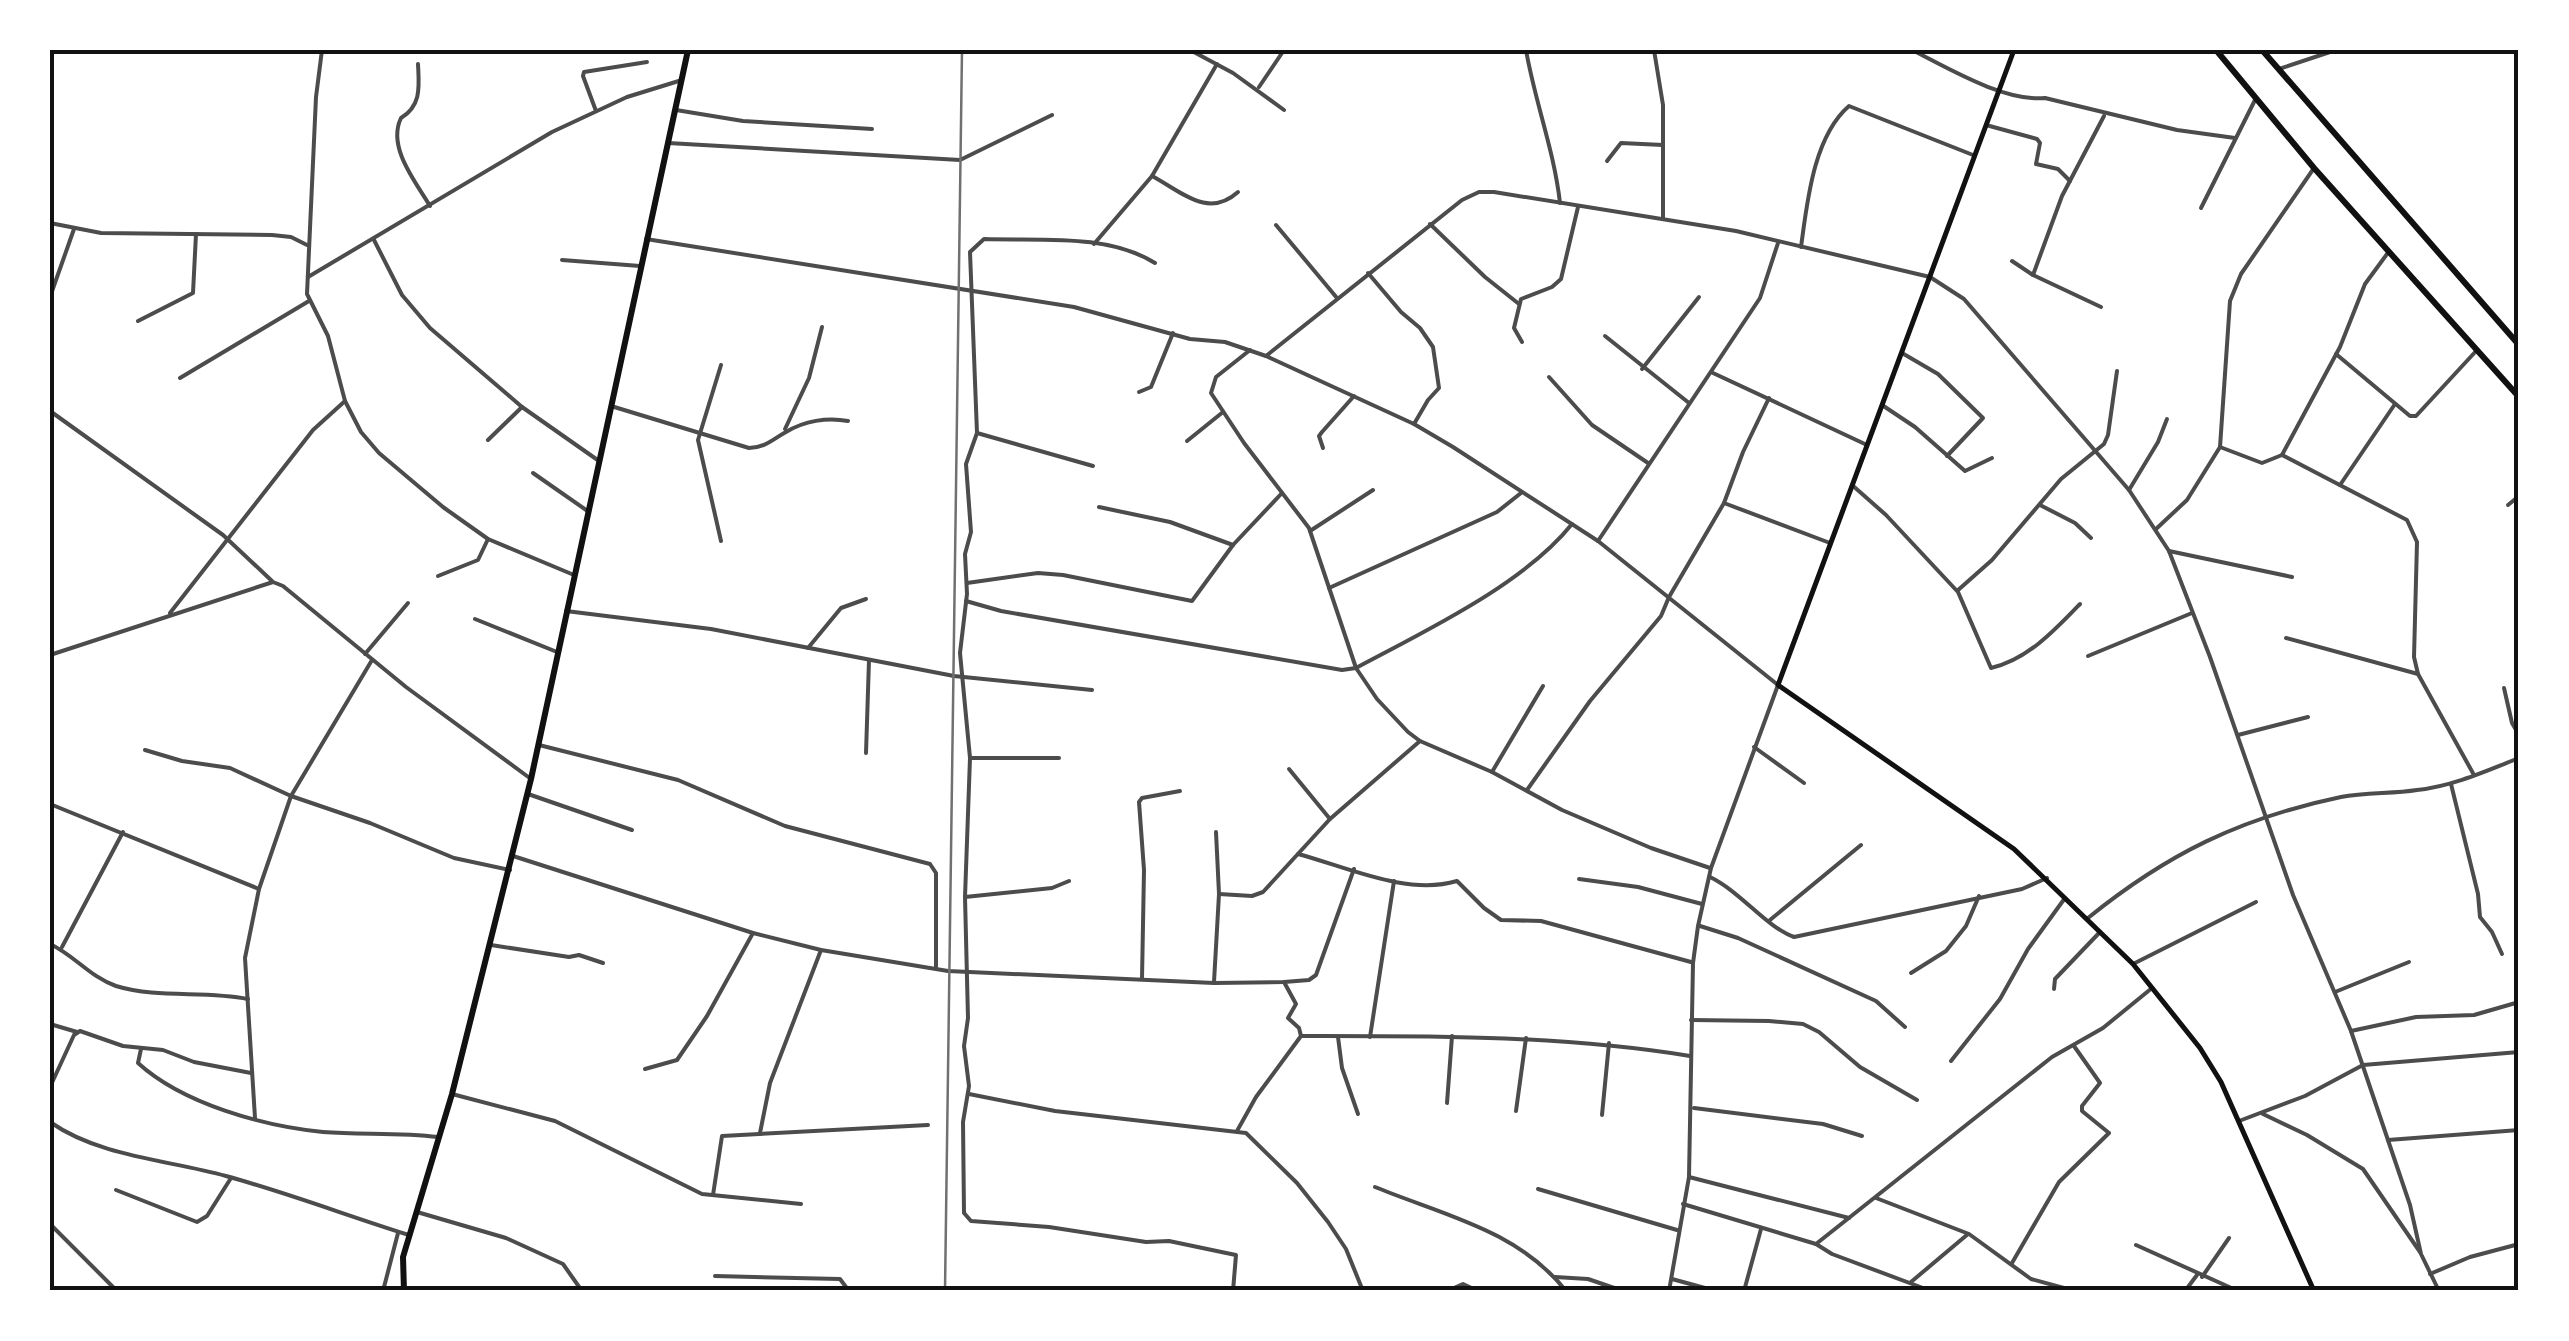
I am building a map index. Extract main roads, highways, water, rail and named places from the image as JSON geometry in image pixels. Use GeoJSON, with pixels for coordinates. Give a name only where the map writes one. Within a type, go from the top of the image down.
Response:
{"type":"FeatureCollection","features":[{"type":"Feature","properties":{"kind":"highway"},"geometry":{"type":"LineString","coordinates":[[404,1291],[403,1258],[452,1094],[532,779],[688,50]]}},
{"type":"Feature","properties":{"kind":"highway"},"geometry":{"type":"LineString","coordinates":[[2216,50],[2314,168],[2519,397]]}},
{"type":"Feature","properties":{"kind":"highway"},"geometry":{"type":"LineString","coordinates":[[2262,50],[2519,344]]}},
{"type":"Feature","properties":{"kind":"main road"},"geometry":{"type":"LineString","coordinates":[[2014,50],[1778,685],[2014,849],[2133,964],[2200,1048],[2239,1121],[2314,1291]]}},
{"type":"Feature","properties":{"kind":"railway"},"geometry":{"type":"LineString","coordinates":[[945,1291],[962,50]]}}]}
